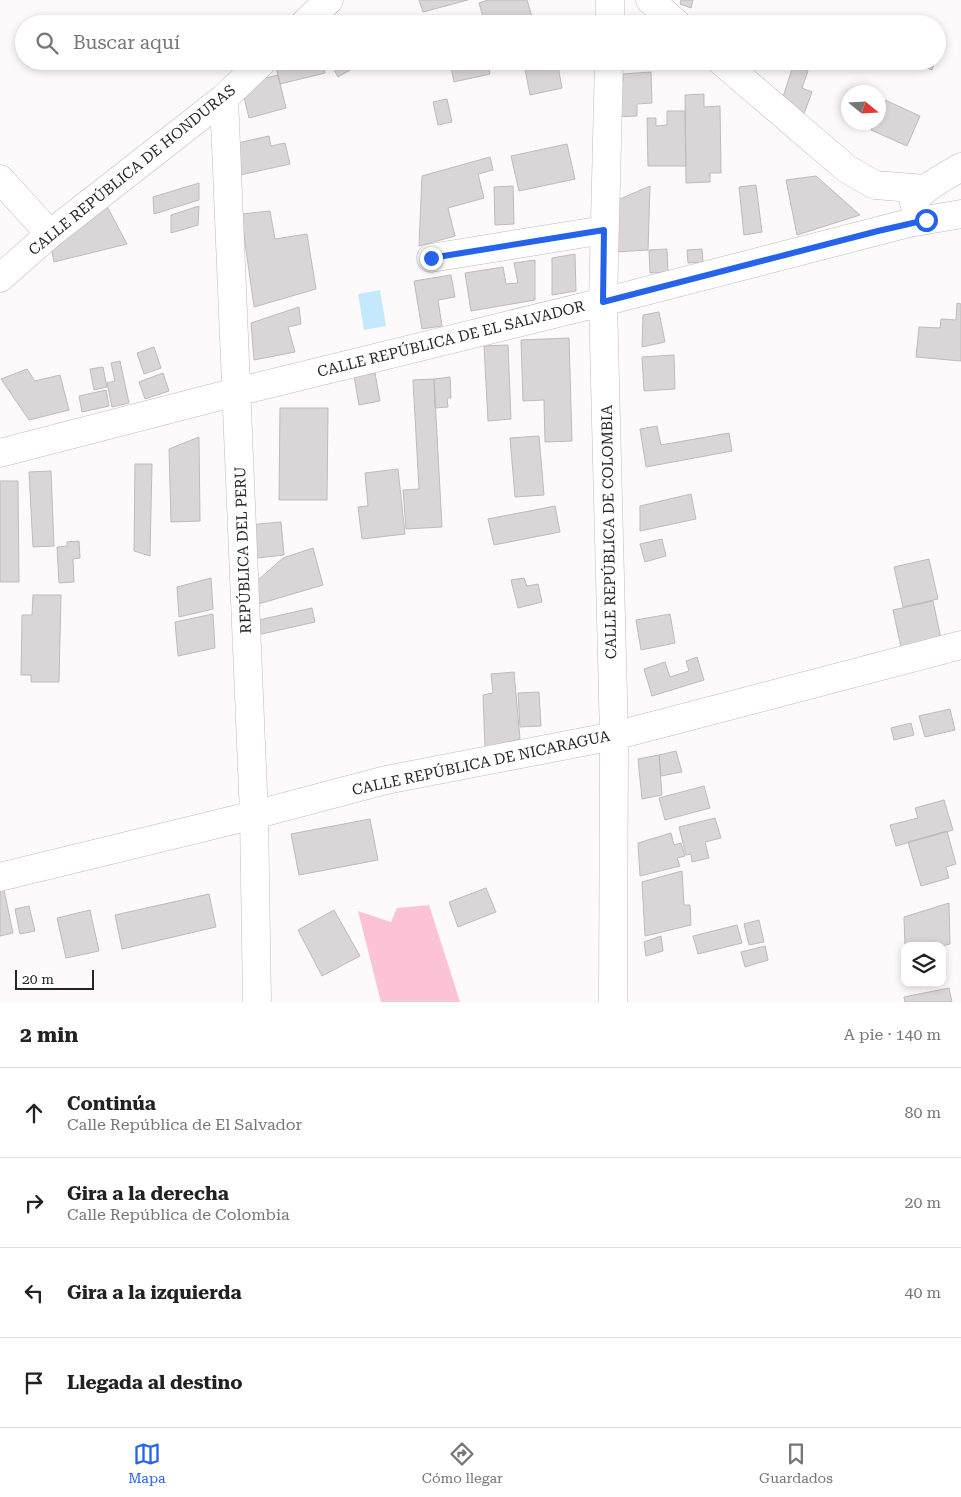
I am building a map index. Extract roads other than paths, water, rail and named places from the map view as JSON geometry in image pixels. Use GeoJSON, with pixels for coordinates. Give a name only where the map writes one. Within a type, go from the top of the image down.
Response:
{"type":"FeatureCollection","features":[{"type":"Feature","properties":{"kind":"street"},"geometry":{"type":"LineString","coordinates":[[313,15],[329,0]]}},
{"type":"Feature","properties":{"kind":"street"},"geometry":{"type":"LineString","coordinates":[[610,0],[610,15]]}},
{"type":"Feature","properties":{"kind":"street"},"geometry":{"type":"LineString","coordinates":[[650,0],[667,15]]}},
{"type":"Feature","properties":{"kind":"street","name":"CALLE REPÚBLICA DE HONDURAS"},"geometry":{"type":"LineString","coordinates":[[0,278],[50,234],[224,98],[254,70]]}},
{"type":"Feature","properties":{"kind":"street","name":"CALLE REPÚBLICA DE COLOMBIA"},"geometry":{"type":"LineString","coordinates":[[609,70],[603,302],[614,736],[613,1002]]}},
{"type":"Feature","properties":{"kind":"street"},"geometry":{"type":"LineString","coordinates":[[732,70],[847,169],[875,185],[925,190]]}},
{"type":"Feature","properties":{"kind":"street","name":"REPÚBLICA DEL PERU"},"geometry":{"type":"LineString","coordinates":[[224,98],[254,815],[257,1002]]}},
{"type":"Feature","properties":{"kind":"street"},"geometry":{"type":"LineString","coordinates":[[926,220],[919,219],[913,215],[912,208],[917,196],[961,166]]}},
{"type":"Feature","properties":{"kind":"street"},"geometry":{"type":"LineString","coordinates":[[0,179],[50,234]]}},
{"type":"Feature","properties":{"kind":"street"},"geometry":{"type":"LineString","coordinates":[[875,185],[889,210],[888,219],[878,231]]}},
{"type":"Feature","properties":{"kind":"street","name":"CALLE REPÚBLICA DE EL SALVADOR"},"geometry":{"type":"LineString","coordinates":[[0,453],[878,231],[961,214]]}},
{"type":"Feature","properties":{"kind":"street"},"geometry":{"type":"LineString","coordinates":[[431,258],[604,230]]}},
{"type":"Feature","properties":{"kind":"street","name":"CALLE REPÚBLICA DE NICARAGUA"},"geometry":{"type":"LineString","coordinates":[[0,877],[254,815],[386,780],[614,736],[961,645]]}},
{"type":"Feature","properties":{"kind":"water"},"geometry":{"type":"Polygon","coordinates":[[[380,290],[386,326],[364,330],[358,294],[380,290]]]}}]}
